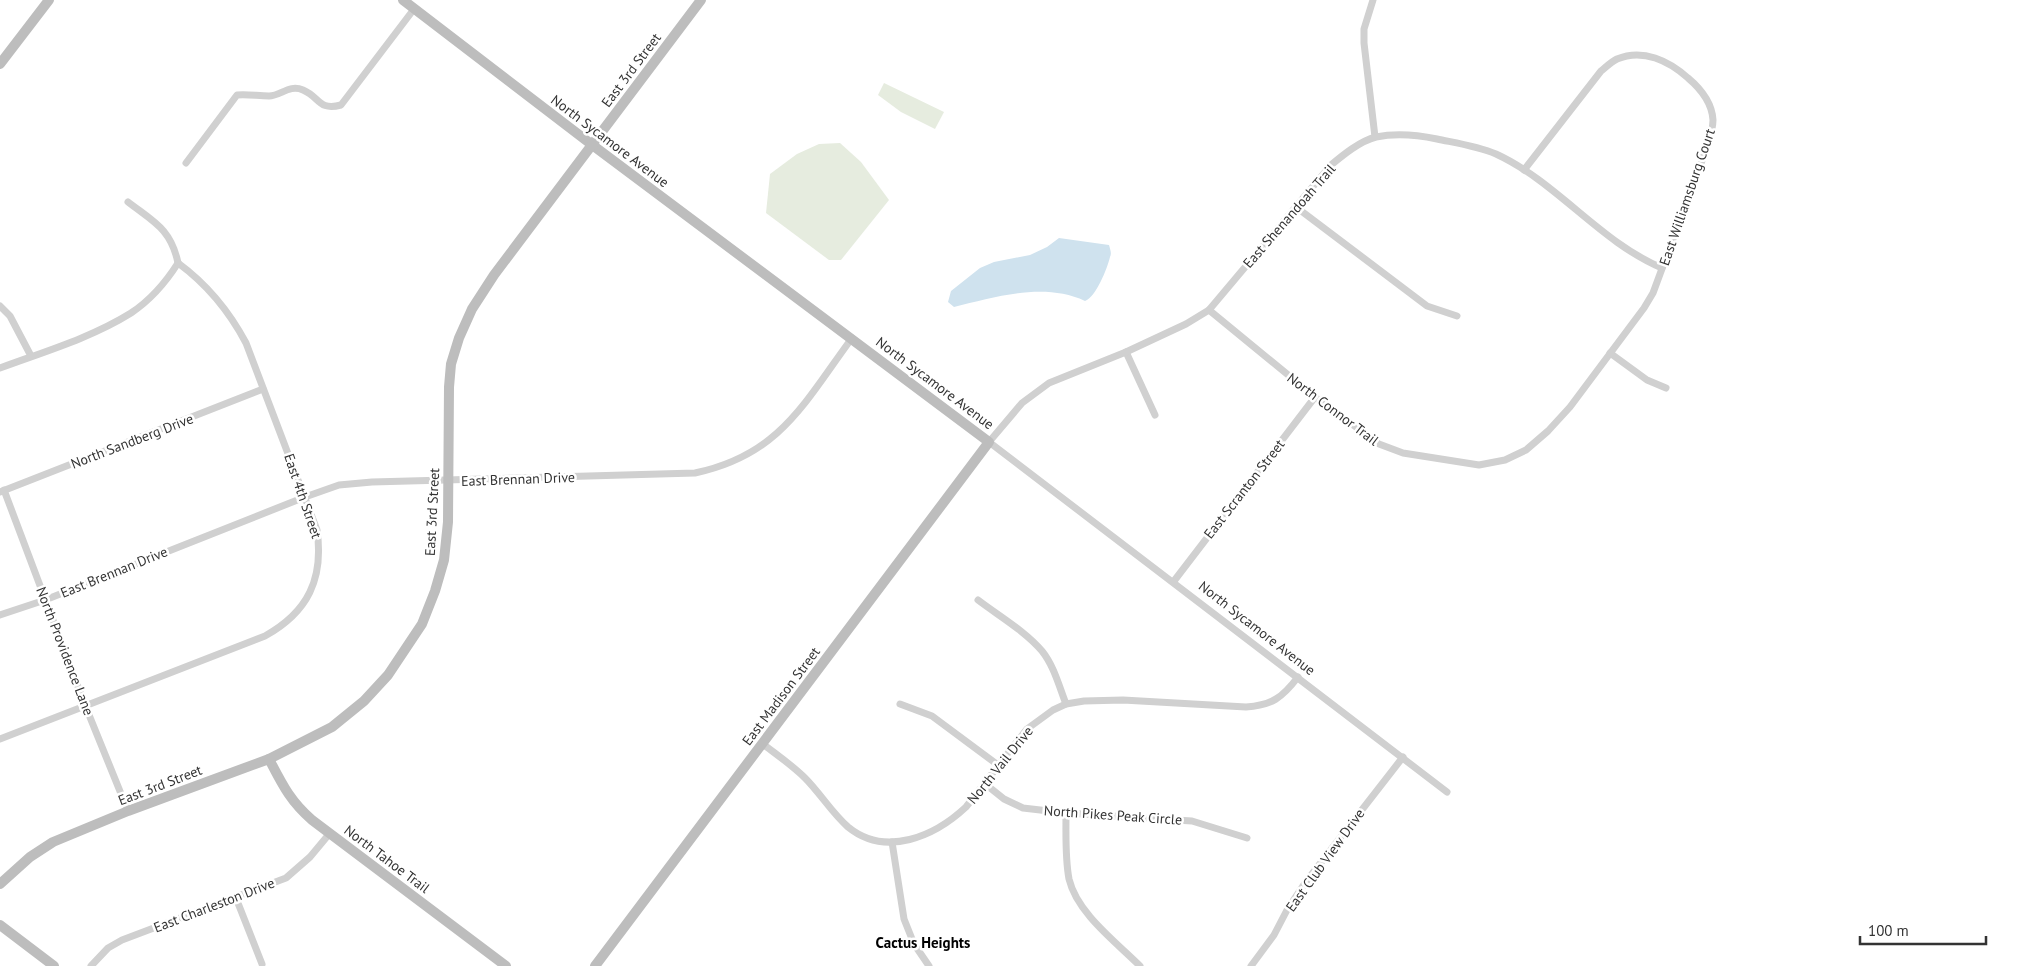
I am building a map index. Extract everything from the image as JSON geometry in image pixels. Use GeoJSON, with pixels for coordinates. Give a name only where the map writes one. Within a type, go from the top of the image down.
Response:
{"type":"FeatureCollection","features":[{"type":"Feature","properties":{"kind":"street"},"geometry":{"type":"LineString","coordinates":[[0,64],[48,0]]}},
{"type":"Feature","properties":{"kind":"street","name":"North Sycamore Avenue"},"geometry":{"type":"LineString","coordinates":[[403,0],[591,144],[1174,581],[1448,792]]}},
{"type":"Feature","properties":{"kind":"street","name":"East 3rd Street"},"geometry":{"type":"LineString","coordinates":[[0,884],[41,849],[128,811],[269,759],[332,726],[364,701],[388,675],[422,624],[435,591],[444,560],[448,522],[449,388],[451,364],[459,338],[472,309],[488,283],[591,144],[701,0]]}},
{"type":"Feature","properties":{"kind":"street"},"geometry":{"type":"LineString","coordinates":[[1372,0],[1364,29],[1364,43],[1375,137]]}},
{"type":"Feature","properties":{"kind":"street"},"geometry":{"type":"LineString","coordinates":[[186,163],[237,95],[256,94],[271,96],[289,88],[303,90],[325,107],[331,108],[341,105],[414,8]]}},
{"type":"Feature","properties":{"kind":"street","name":"East Williamsburg Court"},"geometry":{"type":"LineString","coordinates":[[1524,170],[1592,81],[1601,71],[1617,59],[1629,56],[1651,56],[1673,65],[1699,87],[1706,96],[1713,125],[1707,147],[1653,293],[1610,353]]}},
{"type":"Feature","properties":{"kind":"street","name":"East Shenandoah Trail"},"geometry":{"type":"LineString","coordinates":[[989,442],[1022,403],[1049,383],[1126,352],[1186,324],[1209,310],[1331,165],[1350,150],[1375,137],[1416,136],[1466,145],[1495,154],[1524,170],[1640,258],[1662,268]]}},
{"type":"Feature","properties":{"kind":"street"},"geometry":{"type":"LineString","coordinates":[[0,368],[92,333],[131,313],[163,283],[178,264],[175,246],[168,235],[128,202]]}},
{"type":"Feature","properties":{"kind":"street"},"geometry":{"type":"LineString","coordinates":[[1296,207],[1427,306],[1457,316]]}},
{"type":"Feature","properties":{"kind":"street","name":"East 4th Street"},"geometry":{"type":"LineString","coordinates":[[0,739],[249,644],[280,628],[293,618],[313,586],[319,564],[320,548],[317,530],[246,343],[232,317],[219,299],[178,264]]}},
{"type":"Feature","properties":{"kind":"street"},"geometry":{"type":"LineString","coordinates":[[0,306],[10,316],[31,356]]}},
{"type":"Feature","properties":{"kind":"street","name":"North Connor Trail"},"geometry":{"type":"LineString","coordinates":[[1209,310],[1369,439],[1392,450],[1425,458],[1479,464],[1505,460],[1526,450],[1548,431],[1570,407],[1610,353]]}},
{"type":"Feature","properties":{"kind":"street","name":"East Brennan Drive"},"geometry":{"type":"LineString","coordinates":[[0,615],[44,600],[339,485],[372,482],[695,473],[718,468],[744,457],[773,438],[790,422],[852,338]]}},
{"type":"Feature","properties":{"kind":"street"},"geometry":{"type":"LineString","coordinates":[[1126,352],[1155,415]]}},
{"type":"Feature","properties":{"kind":"street"},"geometry":{"type":"LineString","coordinates":[[1610,353],[1647,380],[1666,388]]}},
{"type":"Feature","properties":{"kind":"street","name":"North Sandberg Drive"},"geometry":{"type":"LineString","coordinates":[[2,491],[263,390]]}},
{"type":"Feature","properties":{"kind":"street","name":"East Scranton Street"},"geometry":{"type":"LineString","coordinates":[[1174,581],[1315,397]]}},
{"type":"Feature","properties":{"kind":"street","name":"East Madison Street"},"geometry":{"type":"LineString","coordinates":[[594,966],[989,442]]}},
{"type":"Feature","properties":{"kind":"street","name":"North Providence Lane"},"geometry":{"type":"LineString","coordinates":[[2,491],[128,811]]}},
{"type":"Feature","properties":{"kind":"street"},"geometry":{"type":"LineString","coordinates":[[978,600],[1042,651],[1051,666],[1066,704]]}},
{"type":"Feature","properties":{"kind":"street","name":"North Vail Drive"},"geometry":{"type":"LineString","coordinates":[[763,744],[804,777],[848,827],[874,839],[892,842],[918,839],[944,825],[966,807],[1027,729],[1053,710],[1066,704],[1084,701],[1115,700],[1246,708],[1262,706],[1276,700],[1288,690],[1298,677]]}},
{"type":"Feature","properties":{"kind":"street"},"geometry":{"type":"LineString","coordinates":[[900,704],[932,716],[998,765]]}},
{"type":"Feature","properties":{"kind":"street","name":"East Club View Drive"},"geometry":{"type":"LineString","coordinates":[[1251,966],[1274,935],[1287,910],[1305,883],[1403,757]]}},
{"type":"Feature","properties":{"kind":"street","name":"North Tahoe Trail"},"geometry":{"type":"LineString","coordinates":[[269,759],[284,790],[296,806],[506,966]]}},
{"type":"Feature","properties":{"kind":"street","name":"North Pikes Peak Circle"},"geometry":{"type":"LineString","coordinates":[[984,783],[1004,799],[1023,808],[1066,813],[1192,821],[1247,838]]}},
{"type":"Feature","properties":{"kind":"street"},"geometry":{"type":"LineString","coordinates":[[1066,813],[1067,865],[1076,898],[1087,913],[1140,966]]}},
{"type":"Feature","properties":{"kind":"street","name":"East Charleston Drive"},"geometry":{"type":"LineString","coordinates":[[91,966],[108,948],[122,940],[286,878],[310,857],[330,833]]}},
{"type":"Feature","properties":{"kind":"street"},"geometry":{"type":"LineString","coordinates":[[892,842],[904,919],[914,944],[929,966]]}},
{"type":"Feature","properties":{"kind":"street"},"geometry":{"type":"LineString","coordinates":[[236,898],[262,964]]}},
{"type":"Feature","properties":{"kind":"street"},"geometry":{"type":"LineString","coordinates":[[0,925],[54,966]]}},
{"type":"Feature","properties":{"kind":"shaded area"},"geometry":{"type":"Polygon","coordinates":[[[884,83],[944,112],[935,129],[901,112],[878,95],[884,83]]]}},
{"type":"Feature","properties":{"kind":"shaded area"},"geometry":{"type":"Polygon","coordinates":[[[840,143],[861,162],[889,200],[841,260],[829,260],[766,213],[770,174],[797,154],[819,144],[840,143]]]}},
{"type":"Feature","properties":{"kind":"water"},"geometry":{"type":"Polygon","coordinates":[[[1059,238],[1109,245],[1111,256],[1104,275],[1093,294],[1085,301],[1069,295],[1037,292],[1003,296],[954,307],[948,302],[951,291],[980,268],[994,262],[1030,255],[1047,247],[1059,238]]]}},
{"type":"Feature","properties":{"kind":"district","name":"Cactus Heights"},"geometry":{"type":"Point","coordinates":[923,942]}}]}
